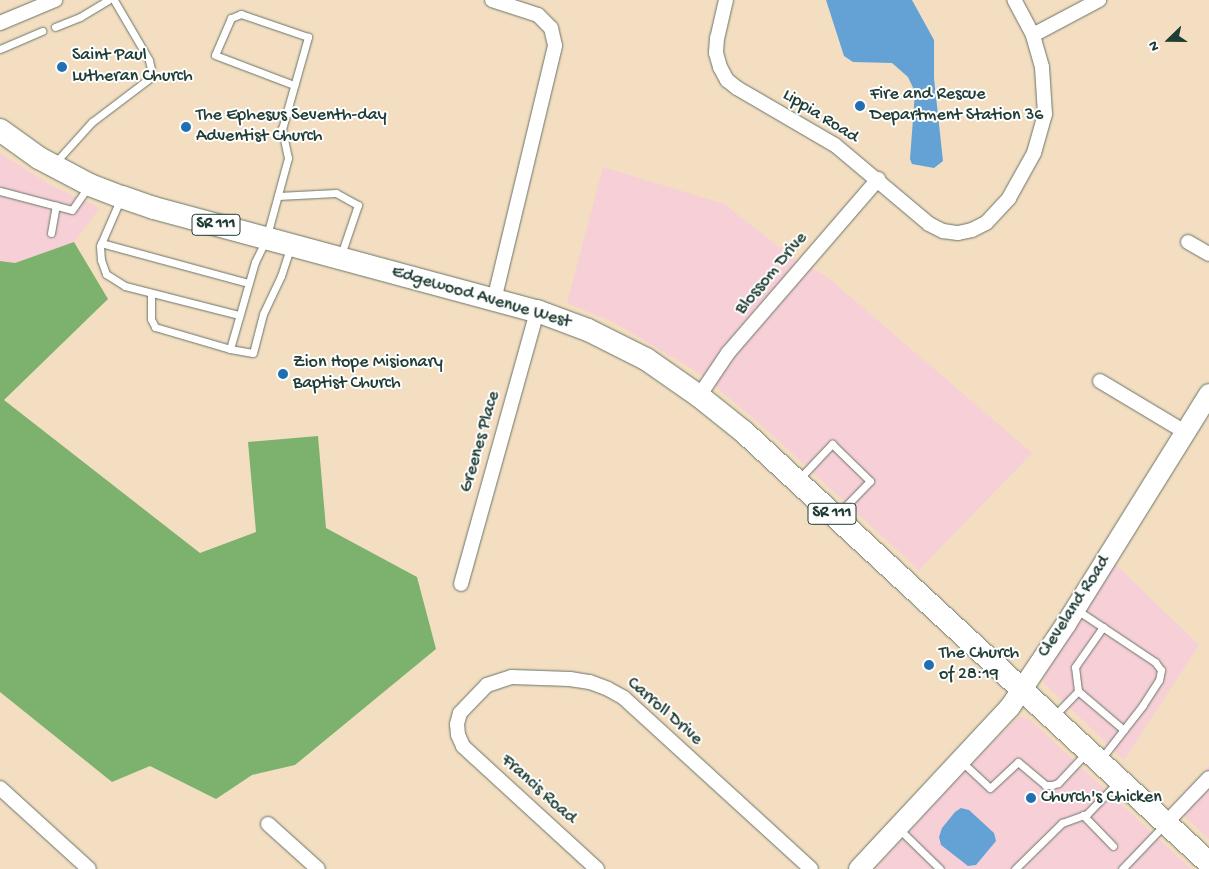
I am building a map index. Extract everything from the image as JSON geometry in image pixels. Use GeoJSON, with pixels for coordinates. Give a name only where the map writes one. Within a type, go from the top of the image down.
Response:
{"type":"FeatureCollection","features":[{"type":"Feature","properties":{"kind":"main road","name":"Edgewood Avenue West"},"geometry":{"type":"LineString","coordinates":[[0,130],[53,165],[90,185],[122,197],[154,208],[537,311],[588,330],[646,359],[699,396],[744,432],[1209,863]]}},
{"type":"Feature","properties":{"kind":"street"},"geometry":{"type":"LineString","coordinates":[[0,23],[55,0]]}},
{"type":"Feature","properties":{"kind":"street"},"geometry":{"type":"LineString","coordinates":[[492,0],[538,15],[546,21],[554,36],[555,46],[532,151],[494,300]]}},
{"type":"Feature","properties":{"kind":"street","name":"Lippia Road"},"geometry":{"type":"LineString","coordinates":[[726,0],[716,53],[720,67],[727,80],[737,88],[835,145],[878,179],[929,224],[943,230],[958,233],[972,230],[986,223],[1010,198],[1034,153],[1045,114],[1042,67],[1033,35]]}},
{"type":"Feature","properties":{"kind":"street"},"geometry":{"type":"LineString","coordinates":[[1014,0],[1033,35],[1099,0]]}},
{"type":"Feature","properties":{"kind":"street","name":"Blossom Drive"},"geometry":{"type":"LineString","coordinates":[[699,396],[728,353],[878,179]]}},
{"type":"Feature","properties":{"kind":"street"},"geometry":{"type":"LineString","coordinates":[[1188,242],[1209,254]]}},
{"type":"Feature","properties":{"kind":"street","name":"Greenes Place"},"geometry":{"type":"LineString","coordinates":[[460,584],[537,311]]}},
{"type":"Feature","properties":{"kind":"street"},"geometry":{"type":"LineString","coordinates":[[1100,381],[1185,432]]}},
{"type":"Feature","properties":{"kind":"street","name":"Cleveland Road"},"geometry":{"type":"LineString","coordinates":[[859,869],[1010,707],[1075,609],[1209,394]]}},
{"type":"Feature","properties":{"kind":"street","name":"Carroll Drive"},"geometry":{"type":"LineString","coordinates":[[458,735],[457,724],[460,714],[477,692],[498,680],[512,676],[590,682],[624,698],[811,869]]}},
{"type":"Feature","properties":{"kind":"street","name":"Francis Road"},"geometry":{"type":"LineString","coordinates":[[458,735],[463,746],[471,755],[597,869]]}},
{"type":"Feature","properties":{"kind":"street"},"geometry":{"type":"LineString","coordinates":[[1166,823],[1209,778]]}},
{"type":"Feature","properties":{"kind":"street"},"geometry":{"type":"LineString","coordinates":[[0,788],[89,869]]}},
{"type":"Feature","properties":{"kind":"street"},"geometry":{"type":"LineString","coordinates":[[268,824],[318,869]]}},
{"type":"Feature","properties":{"kind":"lane"},"geometry":{"type":"LineString","coordinates":[[55,27],[80,17],[108,0]]}},
{"type":"Feature","properties":{"kind":"lane"},"geometry":{"type":"LineString","coordinates":[[53,165],[92,122],[150,78],[152,70],[149,60],[114,0]]}},
{"type":"Feature","properties":{"kind":"lane"},"geometry":{"type":"LineString","coordinates":[[230,349],[248,283],[266,238],[288,158],[282,129],[308,38],[240,14],[231,18],[215,55],[294,85]]}},
{"type":"Feature","properties":{"kind":"lane"},"geometry":{"type":"LineString","coordinates":[[0,49],[42,31]]}},
{"type":"Feature","properties":{"kind":"lane"},"geometry":{"type":"LineString","coordinates":[[0,191],[72,210],[90,185]]}},
{"type":"Feature","properties":{"kind":"lane"},"geometry":{"type":"LineString","coordinates":[[278,196],[336,193],[358,205],[340,258]]}},
{"type":"Feature","properties":{"kind":"lane"},"geometry":{"type":"LineString","coordinates":[[122,197],[101,243],[101,260],[106,274],[125,286],[152,295],[239,315]]}},
{"type":"Feature","properties":{"kind":"lane"},"geometry":{"type":"LineString","coordinates":[[52,233],[56,205]]}},
{"type":"Feature","properties":{"kind":"lane"},"geometry":{"type":"LineString","coordinates":[[101,243],[248,283]]}},
{"type":"Feature","properties":{"kind":"lane"},"geometry":{"type":"LineString","coordinates":[[152,295],[151,318],[155,326],[230,349],[253,353],[264,314],[281,276],[291,245]]}},
{"type":"Feature","properties":{"kind":"lane"},"geometry":{"type":"LineString","coordinates":[[796,481],[832,444],[870,482],[835,517]]}},
{"type":"Feature","properties":{"kind":"lane"},"geometry":{"type":"LineString","coordinates":[[960,760],[990,788],[1018,762],[1045,785],[1052,785],[1058,783],[1094,756],[1124,730],[1153,690],[1159,680],[1161,670],[1155,662],[1075,609]]}},
{"type":"Feature","properties":{"kind":"lane"},"geometry":{"type":"LineString","coordinates":[[1103,627],[1075,667],[1078,691],[1124,730]]}},
{"type":"Feature","properties":{"kind":"lane"},"geometry":{"type":"LineString","coordinates":[[1052,718],[1078,691]]}},
{"type":"Feature","properties":{"kind":"lane"},"geometry":{"type":"LineString","coordinates":[[1016,869],[1062,823],[1083,815],[1120,780]]}},
{"type":"Feature","properties":{"kind":"lane"},"geometry":{"type":"LineString","coordinates":[[1083,815],[1114,846]]}},
{"type":"Feature","properties":{"kind":"lane"},"geometry":{"type":"LineString","coordinates":[[1122,869],[1166,823]]}},
{"type":"Feature","properties":{"kind":"lane"},"geometry":{"type":"LineString","coordinates":[[898,828],[940,869]]}},
{"type":"Feature","properties":{"kind":"shaded area"},"geometry":{"type":"Polygon","coordinates":[[[0,153],[52,186],[100,208],[74,242],[15,263],[0,261],[0,153]]]}},
{"type":"Feature","properties":{"kind":"shaded area"},"geometry":{"type":"Polygon","coordinates":[[[603,167],[724,204],[797,261],[826,276],[1032,453],[919,570],[768,431],[702,375],[615,323],[567,303],[603,167]]]}},
{"type":"Feature","properties":{"kind":"shaded area"},"geometry":{"type":"Polygon","coordinates":[[[1115,564],[1199,645],[1124,760],[1044,683],[1044,677],[1115,564]]]}},
{"type":"Feature","properties":{"kind":"shaded area"},"geometry":{"type":"Polygon","coordinates":[[[1018,717],[1028,718],[1191,869],[875,869],[957,779],[1018,717]]]}},
{"type":"Feature","properties":{"kind":"shaded area"},"geometry":{"type":"Polygon","coordinates":[[[1209,766],[1209,839],[1173,805],[1209,766]]]}},
{"type":"Feature","properties":{"kind":"green space"},"geometry":{"type":"Polygon","coordinates":[[[74,242],[108,299],[4,400],[200,553],[256,532],[248,442],[318,436],[326,528],[417,577],[436,649],[295,765],[252,775],[216,799],[150,766],[112,782],[0,692],[0,261],[15,263],[74,242]]]}},
{"type":"Feature","properties":{"kind":"water"},"geometry":{"type":"Polygon","coordinates":[[[826,0],[912,0],[934,40],[934,78],[943,161],[934,168],[912,164],[910,159],[915,92],[908,77],[892,63],[853,62],[844,56],[826,0]]]}},
{"type":"Feature","properties":{"kind":"water"},"geometry":{"type":"Polygon","coordinates":[[[961,808],[969,810],[994,833],[996,841],[976,865],[968,866],[941,845],[939,837],[942,828],[955,812],[961,808]]]}},
{"type":"Feature","properties":{"kind":"place","name":"Saint Paul Lutheran Church"},"geometry":{"type":"Point","coordinates":[62,67]}},
{"type":"Feature","properties":{"kind":"place","name":"Fire and Rescue Department Station 36"},"geometry":{"type":"Point","coordinates":[860,106]}},
{"type":"Feature","properties":{"kind":"place","name":"The Ephesus Seventh-day Adventist Church"},"geometry":{"type":"Point","coordinates":[186,127]}},
{"type":"Feature","properties":{"kind":"place","name":"Zion Hope Misionary Baptist Church"},"geometry":{"type":"Point","coordinates":[283,374]}},
{"type":"Feature","properties":{"kind":"place","name":"The Church of 28:19"},"geometry":{"type":"Point","coordinates":[929,665]}},
{"type":"Feature","properties":{"kind":"place","name":"Church's Chicken"},"geometry":{"type":"Point","coordinates":[1031,798]}}]}
